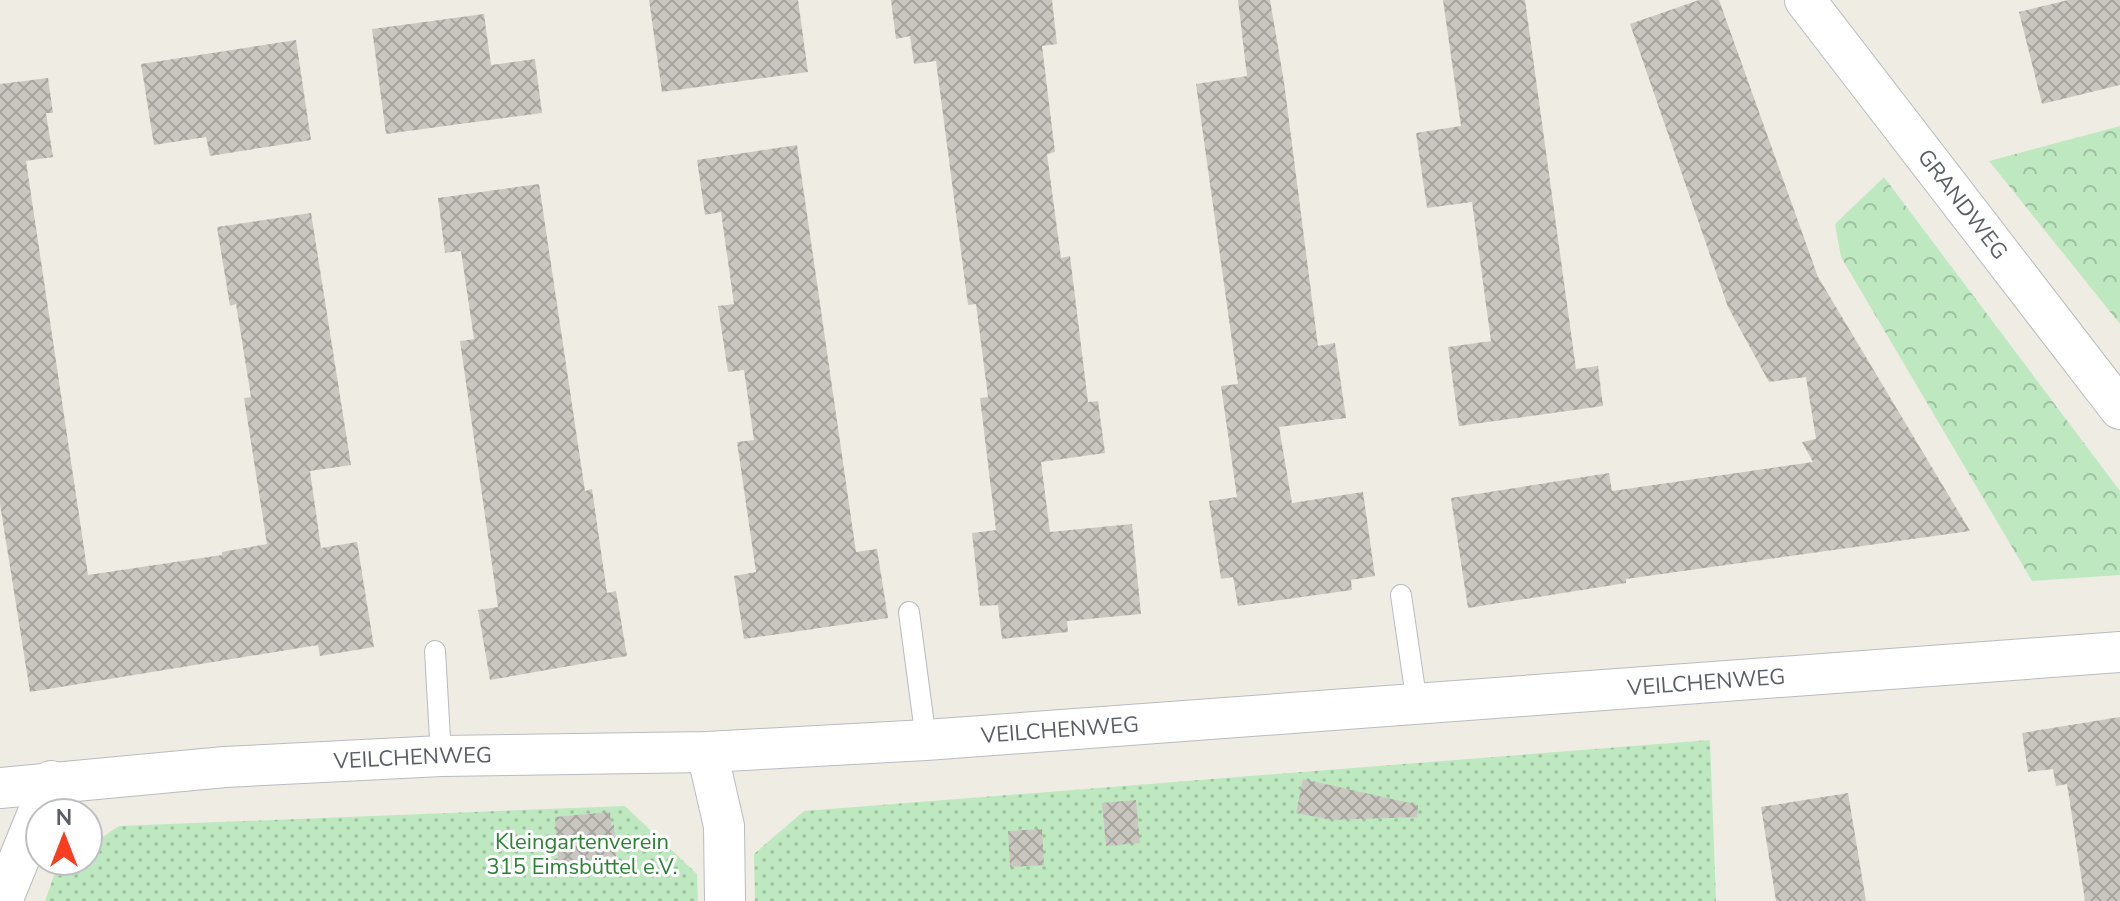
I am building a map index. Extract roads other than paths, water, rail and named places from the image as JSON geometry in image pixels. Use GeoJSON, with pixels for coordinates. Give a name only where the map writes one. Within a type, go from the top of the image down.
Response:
{"type":"FeatureCollection","features":[{"type":"Feature","properties":{"kind":"street","name":"GRANDWEG"},"geometry":{"type":"LineString","coordinates":[[1805,0],[2120,409]]}},
{"type":"Feature","properties":{"kind":"street","name":"VEILCHENWEG"},"geometry":{"type":"LineString","coordinates":[[0,788],[225,767],[441,756],[707,752],[926,740],[2120,652]]}},
{"type":"Feature","properties":{"kind":"street"},"geometry":{"type":"LineString","coordinates":[[707,752],[724,826],[725,901]]}},
{"type":"Feature","properties":{"kind":"street"},"geometry":{"type":"LineString","coordinates":[[2,901],[51,781]]}},
{"type":"Feature","properties":{"kind":"lane"},"geometry":{"type":"LineString","coordinates":[[1401,595],[1417,704]]}},
{"type":"Feature","properties":{"kind":"lane"},"geometry":{"type":"LineString","coordinates":[[909,612],[926,740]]}},
{"type":"Feature","properties":{"kind":"lane"},"geometry":{"type":"LineString","coordinates":[[435,651],[441,756]]}},
{"type":"Feature","properties":{"kind":"park label","name":"Kleingartenverein 315 Eimsbüttel e.V."},"geometry":{"type":"Point","coordinates":[582,854]}}]}
